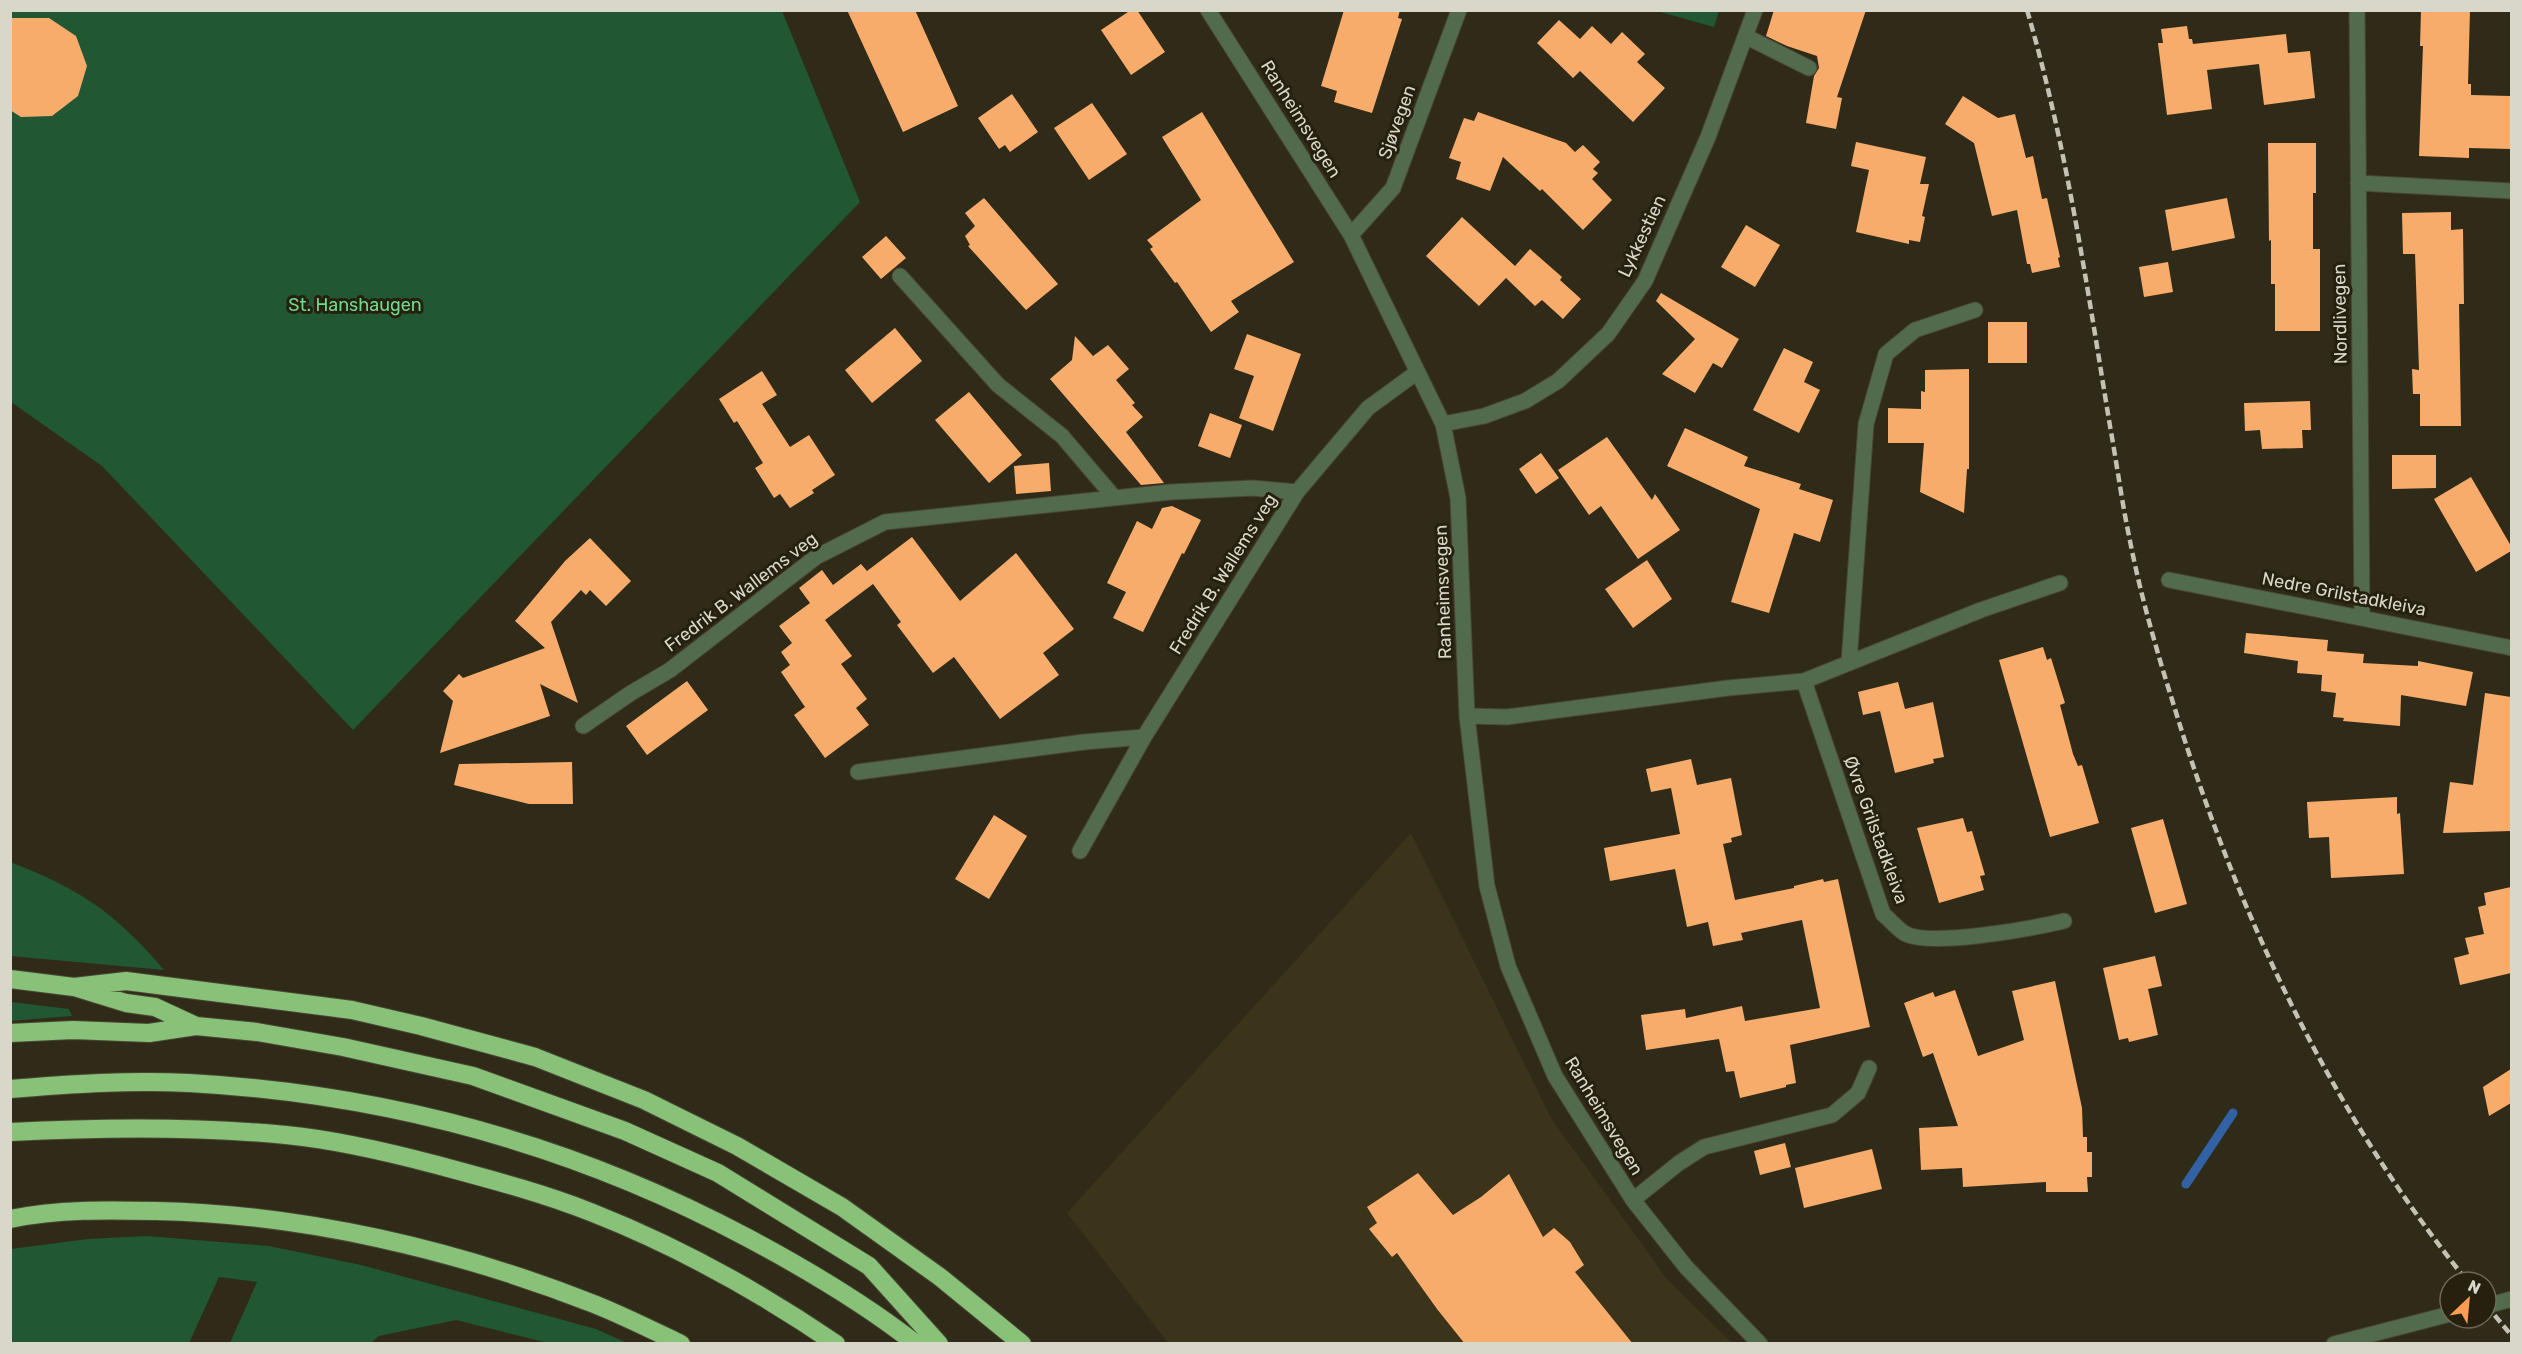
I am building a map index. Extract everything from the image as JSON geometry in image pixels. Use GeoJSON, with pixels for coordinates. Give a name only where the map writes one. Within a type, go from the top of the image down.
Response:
{"type":"FeatureCollection","features":[{"type":"Feature","properties":{"kind":"highway"},"geometry":{"type":"LineString","coordinates":[[10,979],[74,987],[126,1003],[155,1007],[196,1026]]}},
{"type":"Feature","properties":{"kind":"highway"},"geometry":{"type":"LineString","coordinates":[[74,987],[126,981],[332,1007],[421,1026],[535,1057],[644,1100],[737,1146],[842,1207],[940,1277],[1022,1344]]}},
{"type":"Feature","properties":{"kind":"highway"},"geometry":{"type":"LineString","coordinates":[[10,1033],[73,1030],[150,1033],[196,1026],[278,1036],[431,1065],[473,1076],[625,1131],[718,1173],[869,1266],[939,1344]]}},
{"type":"Feature","properties":{"kind":"highway"},"geometry":{"type":"LineString","coordinates":[[10,1089],[98,1082],[188,1083],[299,1092],[392,1107],[504,1135],[610,1173],[694,1210],[800,1266],[916,1344]]}},
{"type":"Feature","properties":{"kind":"highway"},"geometry":{"type":"LineString","coordinates":[[10,1132],[96,1127],[183,1128],[288,1136],[375,1149],[490,1179],[592,1212],[662,1243],[776,1303],[836,1344]]}},
{"type":"Feature","properties":{"kind":"highway"},"geometry":{"type":"LineString","coordinates":[[10,1219],[36,1214],[111,1210],[190,1212],[271,1219],[338,1230],[499,1271],[595,1304],[681,1344]]}},
{"type":"Feature","properties":{"kind":"street","name":"Ranheimsvegen"},"geometry":{"type":"LineString","coordinates":[[1208,10],[1351,235],[1416,374],[1443,424],[1458,498],[1467,716],[1487,886],[1508,966],[1555,1076],[1632,1200],[1686,1267],[1760,1344]]}},
{"type":"Feature","properties":{"kind":"street","name":"Sjøvegen"},"geometry":{"type":"LineString","coordinates":[[1351,235],[1393,188],[1459,10]]}},
{"type":"Feature","properties":{"kind":"street","name":"Lykkestien"},"geometry":{"type":"LineString","coordinates":[[1443,424],[1484,416],[1525,401],[1558,381],[1608,334],[1645,281],[1708,137],[1747,37],[1755,10]]}},
{"type":"Feature","properties":{"kind":"street","name":"Nordlivegen"},"geometry":{"type":"LineString","coordinates":[[2357,10],[2362,617]]}},
{"type":"Feature","properties":{"kind":"street"},"geometry":{"type":"LineString","coordinates":[[1747,37],[1809,68]]}},
{"type":"Feature","properties":{"kind":"street"},"geometry":{"type":"LineString","coordinates":[[2358,183],[2511,191]]}},
{"type":"Feature","properties":{"kind":"street"},"geometry":{"type":"LineString","coordinates":[[900,276],[998,385],[1062,436],[1113,496]]}},
{"type":"Feature","properties":{"kind":"street"},"geometry":{"type":"LineString","coordinates":[[1849,663],[1866,424],[1886,354],[1915,330],[1975,310]]}},
{"type":"Feature","properties":{"kind":"street","name":"Fredrik B. Wallems veg"},"geometry":{"type":"LineString","coordinates":[[1080,851],[1144,737],[1297,492],[1368,408],[1416,374]]}},
{"type":"Feature","properties":{"kind":"street","name":"Fredrik B. Wallems veg"},"geometry":{"type":"LineString","coordinates":[[583,726],[670,670],[816,556],[885,522],[1113,496],[1252,488],[1297,492]]}},
{"type":"Feature","properties":{"kind":"street","name":"Nedre Grilstadkleiva"},"geometry":{"type":"LineString","coordinates":[[2169,580],[2511,648]]}},
{"type":"Feature","properties":{"kind":"street"},"geometry":{"type":"LineString","coordinates":[[1467,716],[1518,716],[1728,688],[1804,681],[1981,610],[2060,583]]}},
{"type":"Feature","properties":{"kind":"street","name":"Øvre Grilstadkleiva"},"geometry":{"type":"LineString","coordinates":[[1804,681],[1883,914],[1905,934],[1924,938],[2026,930],[2064,921]]}},
{"type":"Feature","properties":{"kind":"street"},"geometry":{"type":"LineString","coordinates":[[858,772],[1084,742],[1144,737]]}},
{"type":"Feature","properties":{"kind":"street","name":"Ranheimsvegen"},"geometry":{"type":"LineString","coordinates":[[1632,1200],[1679,1162],[1704,1148],[1832,1115],[1858,1093],[1869,1068]]}},
{"type":"Feature","properties":{"kind":"street"},"geometry":{"type":"LineString","coordinates":[[2334,1344],[2438,1317]]}},
{"type":"Feature","properties":{"kind":"shaded area"},"geometry":{"type":"Polygon","coordinates":[[[1411,833],[1551,1118],[1666,1278],[1732,1343],[1168,1343],[1067,1213],[1411,833]]]}},
{"type":"Feature","properties":{"kind":"green space","name":"St. Hanshaugen"},"geometry":{"type":"Polygon","coordinates":[[[11,11],[782,11],[860,202],[353,730],[102,466],[11,402],[11,11]]]}},
{"type":"Feature","properties":{"kind":"green space"},"geometry":{"type":"Polygon","coordinates":[[[1657,11],[1719,11],[1714,27],[1657,11]]]}},
{"type":"Feature","properties":{"kind":"green space"},"geometry":{"type":"Polygon","coordinates":[[[10,862],[57,882],[95,905],[130,933],[164,970],[11,956],[10,862]]]}},
{"type":"Feature","properties":{"kind":"green space"},"geometry":{"type":"Polygon","coordinates":[[[11,1002],[69,1009],[72,1016],[11,1021],[11,1002]]]}},
{"type":"Feature","properties":{"kind":"green space"},"geometry":{"type":"Polygon","coordinates":[[[147,1236],[269,1246],[361,1265],[596,1329],[627,1343],[548,1343],[456,1320],[379,1336],[371,1343],[230,1343],[257,1282],[219,1277],[189,1343],[11,1343],[11,1249],[88,1239],[147,1236]]]}},
{"type":"Feature","properties":{"kind":"building"},"geometry":{"type":"Polygon","coordinates":[[[847,10],[915,10],[958,106],[903,132],[847,10]]]}},
{"type":"Feature","properties":{"kind":"building"},"geometry":{"type":"Polygon","coordinates":[[[1131,10],[1137,10],[1165,52],[1131,75],[1101,30],[1131,10]]]}},
{"type":"Feature","properties":{"kind":"building"},"geometry":{"type":"Polygon","coordinates":[[[1344,10],[1400,10],[1398,18],[1402,19],[1372,113],[1334,102],[1337,91],[1321,86],[1344,10]]]}},
{"type":"Feature","properties":{"kind":"building"},"geometry":{"type":"Polygon","coordinates":[[[1774,10],[1866,10],[1837,97],[1842,98],[1836,129],[1806,123],[1814,76],[1819,68],[1817,56],[1766,36],[1774,10]]]}},
{"type":"Feature","properties":{"kind":"building"},"geometry":{"type":"Polygon","coordinates":[[[2421,10],[2470,10],[2468,84],[2471,84],[2471,95],[2511,96],[2511,149],[2469,148],[2469,158],[2419,156],[2423,46],[2420,46],[2421,10]]]}},
{"type":"Feature","properties":{"kind":"building"},"geometry":{"type":"Polygon","coordinates":[[[10,18],[49,18],[76,36],[87,66],[78,96],[52,116],[21,117],[10,110],[10,18]]]}},
{"type":"Feature","properties":{"kind":"building"},"geometry":{"type":"Polygon","coordinates":[[[1559,20],[1580,39],[1592,26],[1611,44],[1622,32],[1645,54],[1637,62],[1665,88],[1633,122],[1580,71],[1573,78],[1537,43],[1559,20]]]}},
{"type":"Feature","properties":{"kind":"building"},"geometry":{"type":"Polygon","coordinates":[[[2187,26],[2189,39],[2192,39],[2193,44],[2286,34],[2288,53],[2310,51],[2315,98],[2264,105],[2259,64],[2207,70],[2212,109],[2167,115],[2158,43],[2163,43],[2161,29],[2187,26]]]}},
{"type":"Feature","properties":{"kind":"building"},"geometry":{"type":"Polygon","coordinates":[[[1012,94],[1038,132],[1010,152],[1005,145],[999,149],[978,118],[1012,94]]]}},
{"type":"Feature","properties":{"kind":"building"},"geometry":{"type":"Polygon","coordinates":[[[1963,96],[1998,118],[2015,114],[2026,158],[2033,156],[2042,199],[2047,198],[2060,257],[2058,258],[2060,267],[2032,273],[2030,264],[2027,264],[2017,210],[1992,216],[1974,143],[1945,124],[1963,96]]]}},
{"type":"Feature","properties":{"kind":"building"},"geometry":{"type":"Polygon","coordinates":[[[1092,103],[1127,154],[1089,180],[1054,128],[1092,103]]]}},
{"type":"Feature","properties":{"kind":"building"},"geometry":{"type":"Polygon","coordinates":[[[1202,112],[1294,262],[1231,301],[1239,312],[1211,332],[1177,282],[1175,283],[1150,249],[1153,247],[1147,240],[1201,200],[1162,137],[1202,112]]]}},
{"type":"Feature","properties":{"kind":"building"},"geometry":{"type":"Polygon","coordinates":[[[1478,112],[1566,143],[1575,152],[1583,145],[1600,162],[1593,169],[1598,173],[1592,179],[1612,200],[1583,230],[1542,189],[1540,191],[1503,157],[1490,191],[1456,179],[1461,162],[1449,158],[1464,118],[1474,121],[1478,112]]]}},
{"type":"Feature","properties":{"kind":"building"},"geometry":{"type":"Polygon","coordinates":[[[1856,142],[1926,157],[1920,184],[1929,184],[1922,216],[1925,217],[1920,242],[1909,240],[1909,244],[1856,232],[1869,170],[1851,166],[1856,142]]]}},
{"type":"Feature","properties":{"kind":"building"},"geometry":{"type":"Polygon","coordinates":[[[2268,143],[2316,143],[2313,249],[2320,249],[2320,331],[2275,331],[2275,284],[2271,284],[2271,240],[2269,241],[2268,143]]]}},
{"type":"Feature","properties":{"kind":"building"},"geometry":{"type":"Polygon","coordinates":[[[984,198],[1058,284],[1026,310],[968,246],[970,245],[965,236],[975,226],[965,213],[984,198]]]}},
{"type":"Feature","properties":{"kind":"building"},"geometry":{"type":"Polygon","coordinates":[[[2227,198],[2235,238],[2172,251],[2165,210],[2227,198]]]}},
{"type":"Feature","properties":{"kind":"building"},"geometry":{"type":"Polygon","coordinates":[[[2451,212],[2451,230],[2463,229],[2464,304],[2459,304],[2461,426],[2420,426],[2420,394],[2413,394],[2412,369],[2419,370],[2415,254],[2403,254],[2402,213],[2451,212]]]}},
{"type":"Feature","properties":{"kind":"building"},"geometry":{"type":"Polygon","coordinates":[[[1462,217],[1515,266],[1530,249],[1562,277],[1560,280],[1581,299],[1563,319],[1542,300],[1535,306],[1506,278],[1479,306],[1426,256],[1462,217]]]}},
{"type":"Feature","properties":{"kind":"building"},"geometry":{"type":"Polygon","coordinates":[[[1746,225],[1780,245],[1755,287],[1721,267],[1746,225]]]}},
{"type":"Feature","properties":{"kind":"building"},"geometry":{"type":"Polygon","coordinates":[[[886,236],[906,258],[881,279],[862,257],[886,236]]]}},
{"type":"Feature","properties":{"kind":"building"},"geometry":{"type":"Polygon","coordinates":[[[2168,262],[2173,292],[2144,297],[2139,267],[2168,262]]]}},
{"type":"Feature","properties":{"kind":"building"},"geometry":{"type":"Polygon","coordinates":[[[1661,293],[1739,339],[1722,368],[1713,363],[1695,393],[1662,374],[1695,339],[1656,301],[1661,293]]]}},
{"type":"Feature","properties":{"kind":"building"},"geometry":{"type":"Polygon","coordinates":[[[1988,322],[2027,322],[2027,363],[1988,363],[1988,322]]]}},
{"type":"Feature","properties":{"kind":"building"},"geometry":{"type":"Polygon","coordinates":[[[895,328],[922,361],[872,403],[845,370],[895,328]]]}},
{"type":"Feature","properties":{"kind":"building"},"geometry":{"type":"Polygon","coordinates":[[[1247,334],[1301,354],[1273,431],[1239,418],[1254,376],[1234,369],[1247,334]]]}},
{"type":"Feature","properties":{"kind":"building"},"geometry":{"type":"Polygon","coordinates":[[[1075,336],[1093,356],[1108,345],[1129,369],[1116,380],[1135,403],[1132,405],[1143,417],[1126,432],[1164,483],[1141,485],[1050,379],[1072,360],[1075,336]]]}},
{"type":"Feature","properties":{"kind":"building"},"geometry":{"type":"Polygon","coordinates":[[[1784,348],[1813,362],[1804,382],[1820,390],[1799,433],[1753,410],[1784,348]]]}},
{"type":"Feature","properties":{"kind":"building"},"geometry":{"type":"Polygon","coordinates":[[[1969,369],[1969,469],[1967,469],[1964,513],[1920,492],[1924,443],[1888,443],[1888,408],[1921,409],[1921,391],[1925,392],[1925,370],[1969,369]]]}},
{"type":"Feature","properties":{"kind":"building"},"geometry":{"type":"Polygon","coordinates":[[[762,371],[777,395],[762,404],[790,447],[809,435],[835,475],[812,490],[814,493],[790,508],[780,494],[774,498],[755,468],[763,463],[737,421],[734,423],[719,399],[762,371]]]}},
{"type":"Feature","properties":{"kind":"building"},"geometry":{"type":"Polygon","coordinates":[[[969,392],[1022,455],[989,483],[935,420],[969,392]]]}},
{"type":"Feature","properties":{"kind":"building"},"geometry":{"type":"Polygon","coordinates":[[[2310,401],[2311,430],[2302,430],[2303,448],[2262,449],[2260,430],[2245,431],[2244,403],[2310,401]]]}},
{"type":"Feature","properties":{"kind":"building"},"geometry":{"type":"Polygon","coordinates":[[[1210,413],[1242,425],[1230,458],[1198,446],[1210,413]]]}},
{"type":"Feature","properties":{"kind":"building"},"geometry":{"type":"Polygon","coordinates":[[[1685,428],[1748,457],[1744,466],[1801,484],[1799,489],[1833,500],[1820,542],[1794,533],[1769,613],[1731,602],[1760,509],[1667,466],[1685,428]]]}},
{"type":"Feature","properties":{"kind":"building"},"geometry":{"type":"Polygon","coordinates":[[[1607,437],[1652,500],[1655,494],[1680,530],[1638,559],[1601,506],[1589,515],[1558,470],[1607,437]]]}},
{"type":"Feature","properties":{"kind":"building"},"geometry":{"type":"Polygon","coordinates":[[[1541,453],[1559,478],[1536,494],[1519,469],[1541,453]]]}},
{"type":"Feature","properties":{"kind":"building"},"geometry":{"type":"Polygon","coordinates":[[[2392,455],[2436,455],[2436,488],[2392,489],[2392,455]]]}},
{"type":"Feature","properties":{"kind":"building"},"geometry":{"type":"Polygon","coordinates":[[[1049,463],[1051,491],[1016,494],[1014,466],[1049,463]]]}},
{"type":"Feature","properties":{"kind":"building"},"geometry":{"type":"Polygon","coordinates":[[[2471,477],[2511,546],[2511,551],[2476,572],[2434,499],[2471,477]]]}},
{"type":"Feature","properties":{"kind":"building"},"geometry":{"type":"Polygon","coordinates":[[[1172,506],[1201,520],[1143,632],[1113,618],[1126,592],[1107,583],[1137,521],[1152,529],[1162,508],[1172,506]]]}},
{"type":"Feature","properties":{"kind":"building"},"geometry":{"type":"Polygon","coordinates":[[[912,537],[960,601],[1016,553],[1074,629],[1043,653],[1059,675],[1000,719],[954,657],[933,673],[897,625],[901,622],[873,584],[825,620],[852,656],[841,664],[867,699],[856,708],[869,725],[825,758],[794,715],[805,707],[781,672],[790,665],[781,652],[792,643],[779,626],[810,603],[799,588],[822,570],[833,585],[861,564],[867,571],[912,537]]]}},
{"type":"Feature","properties":{"kind":"building"},"geometry":{"type":"Polygon","coordinates":[[[590,538],[631,581],[606,606],[590,590],[586,595],[581,590],[551,622],[578,703],[540,684],[550,716],[440,753],[453,701],[443,691],[459,674],[463,678],[545,648],[515,621],[565,561],[590,538]]]}},
{"type":"Feature","properties":{"kind":"building"},"geometry":{"type":"Polygon","coordinates":[[[1647,560],[1672,599],[1633,628],[1605,589],[1647,560]]]}},
{"type":"Feature","properties":{"kind":"building"},"geometry":{"type":"Polygon","coordinates":[[[2246,633],[2328,640],[2327,651],[2364,654],[2363,663],[2418,666],[2418,661],[2473,672],[2466,706],[2401,695],[2400,726],[2343,721],[2344,718],[2333,717],[2336,693],[2321,691],[2322,675],[2297,673],[2298,661],[2244,653],[2246,633]]]}},
{"type":"Feature","properties":{"kind":"building"},"geometry":{"type":"Polygon","coordinates":[[[2043,647],[2047,660],[2051,658],[2065,703],[2060,705],[2073,754],[2078,766],[2082,765],[2099,823],[2050,837],[1999,660],[2043,647]]]}},
{"type":"Feature","properties":{"kind":"building"},"geometry":{"type":"Polygon","coordinates":[[[687,681],[708,710],[647,755],[626,726],[687,681]]]}},
{"type":"Feature","properties":{"kind":"building"},"geometry":{"type":"Polygon","coordinates":[[[1898,682],[1905,709],[1933,702],[1944,757],[1933,759],[1934,763],[1895,773],[1880,711],[1863,715],[1858,692],[1898,682]]]}},
{"type":"Feature","properties":{"kind":"building"},"geometry":{"type":"Polygon","coordinates":[[[2485,693],[2511,697],[2511,831],[2443,833],[2450,782],[2473,785],[2485,693]]]}},
{"type":"Feature","properties":{"kind":"building"},"geometry":{"type":"Polygon","coordinates":[[[1691,759],[1697,785],[1731,778],[1742,835],[1731,838],[1732,842],[1723,844],[1735,900],[1794,888],[1794,886],[1823,879],[1824,882],[1838,879],[1870,1027],[1790,1045],[1796,1083],[1740,1098],[1734,1071],[1726,1072],[1719,1039],[1646,1050],[1641,1015],[1685,1009],[1686,1018],[1742,1006],[1745,1021],[1820,1008],[1802,920],[1741,933],[1743,940],[1713,946],[1708,922],[1687,927],[1675,869],[1610,881],[1604,848],[1680,834],[1671,788],[1651,792],[1646,769],[1691,759]]]}},
{"type":"Feature","properties":{"kind":"building"},"geometry":{"type":"Polygon","coordinates":[[[572,762],[573,804],[529,804],[454,785],[459,764],[572,762]]]}},
{"type":"Feature","properties":{"kind":"building"},"geometry":{"type":"Polygon","coordinates":[[[2397,797],[2404,874],[2331,878],[2329,837],[2309,838],[2307,802],[2397,797]]]}},
{"type":"Feature","properties":{"kind":"building"},"geometry":{"type":"Polygon","coordinates":[[[994,815],[1027,836],[989,899],[955,879],[994,815]]]}},
{"type":"Feature","properties":{"kind":"building"},"geometry":{"type":"Polygon","coordinates":[[[1963,818],[1967,832],[1972,831],[1985,875],[1980,876],[1984,890],[1939,903],[1917,828],[1963,818]]]}},
{"type":"Feature","properties":{"kind":"building"},"geometry":{"type":"Polygon","coordinates":[[[2163,819],[2187,904],[2155,913],[2131,828],[2163,819]]]}},
{"type":"Feature","properties":{"kind":"building"},"geometry":{"type":"Polygon","coordinates":[[[2511,887],[2511,973],[2460,985],[2454,958],[2469,954],[2465,938],[2484,934],[2478,907],[2486,905],[2484,893],[2511,887]]]}},
{"type":"Feature","properties":{"kind":"building"},"geometry":{"type":"Polygon","coordinates":[[[2155,956],[2162,986],[2148,989],[2158,1035],[2129,1042],[2128,1038],[2119,1040],[2103,968],[2155,956]]]}},
{"type":"Feature","properties":{"kind":"building"},"geometry":{"type":"Polygon","coordinates":[[[2055,981],[2082,1108],[2083,1137],[2087,1137],[2087,1152],[2092,1152],[2092,1177],[2087,1177],[2088,1192],[2046,1192],[2046,1182],[1963,1187],[1962,1168],[1921,1170],[1919,1128],[1958,1126],[1933,1053],[1923,1057],[1904,1003],[1933,992],[1935,997],[1955,990],[1978,1056],[2024,1040],[2012,991],[2055,981]]]}},
{"type":"Feature","properties":{"kind":"building"},"geometry":{"type":"Polygon","coordinates":[[[2511,1069],[2511,1103],[2489,1116],[2483,1087],[2511,1069]]]}},
{"type":"Feature","properties":{"kind":"building"},"geometry":{"type":"Polygon","coordinates":[[[1785,1143],[1791,1167],[1760,1175],[1754,1151],[1785,1143]]]}},
{"type":"Feature","properties":{"kind":"building"},"geometry":{"type":"Polygon","coordinates":[[[1872,1149],[1882,1189],[1804,1208],[1795,1168],[1872,1149]]]}},
{"type":"Feature","properties":{"kind":"building"},"geometry":{"type":"Polygon","coordinates":[[[1418,1173],[1453,1215],[1481,1197],[1509,1174],[1543,1237],[1554,1228],[1570,1242],[1584,1265],[1575,1272],[1633,1344],[1465,1344],[1397,1253],[1392,1257],[1369,1229],[1377,1223],[1367,1207],[1418,1173]]]}},
{"type":"Feature","properties":{"kind":"waterway"},"geometry":{"type":"LineString","coordinates":[[2186,1184],[2233,1113]]}},
{"type":"Feature","properties":{"kind":"railway"},"geometry":{"type":"LineString","coordinates":[[2027,10],[2065,165],[2134,562],[2144,604],[2199,783],[2227,860],[2259,935],[2293,1008],[2331,1080],[2373,1150],[2459,1270]]}},
{"type":"Feature","properties":{"kind":"railway"},"geometry":{"type":"LineString","coordinates":[[2498,1319],[2512,1336]]}}]}
